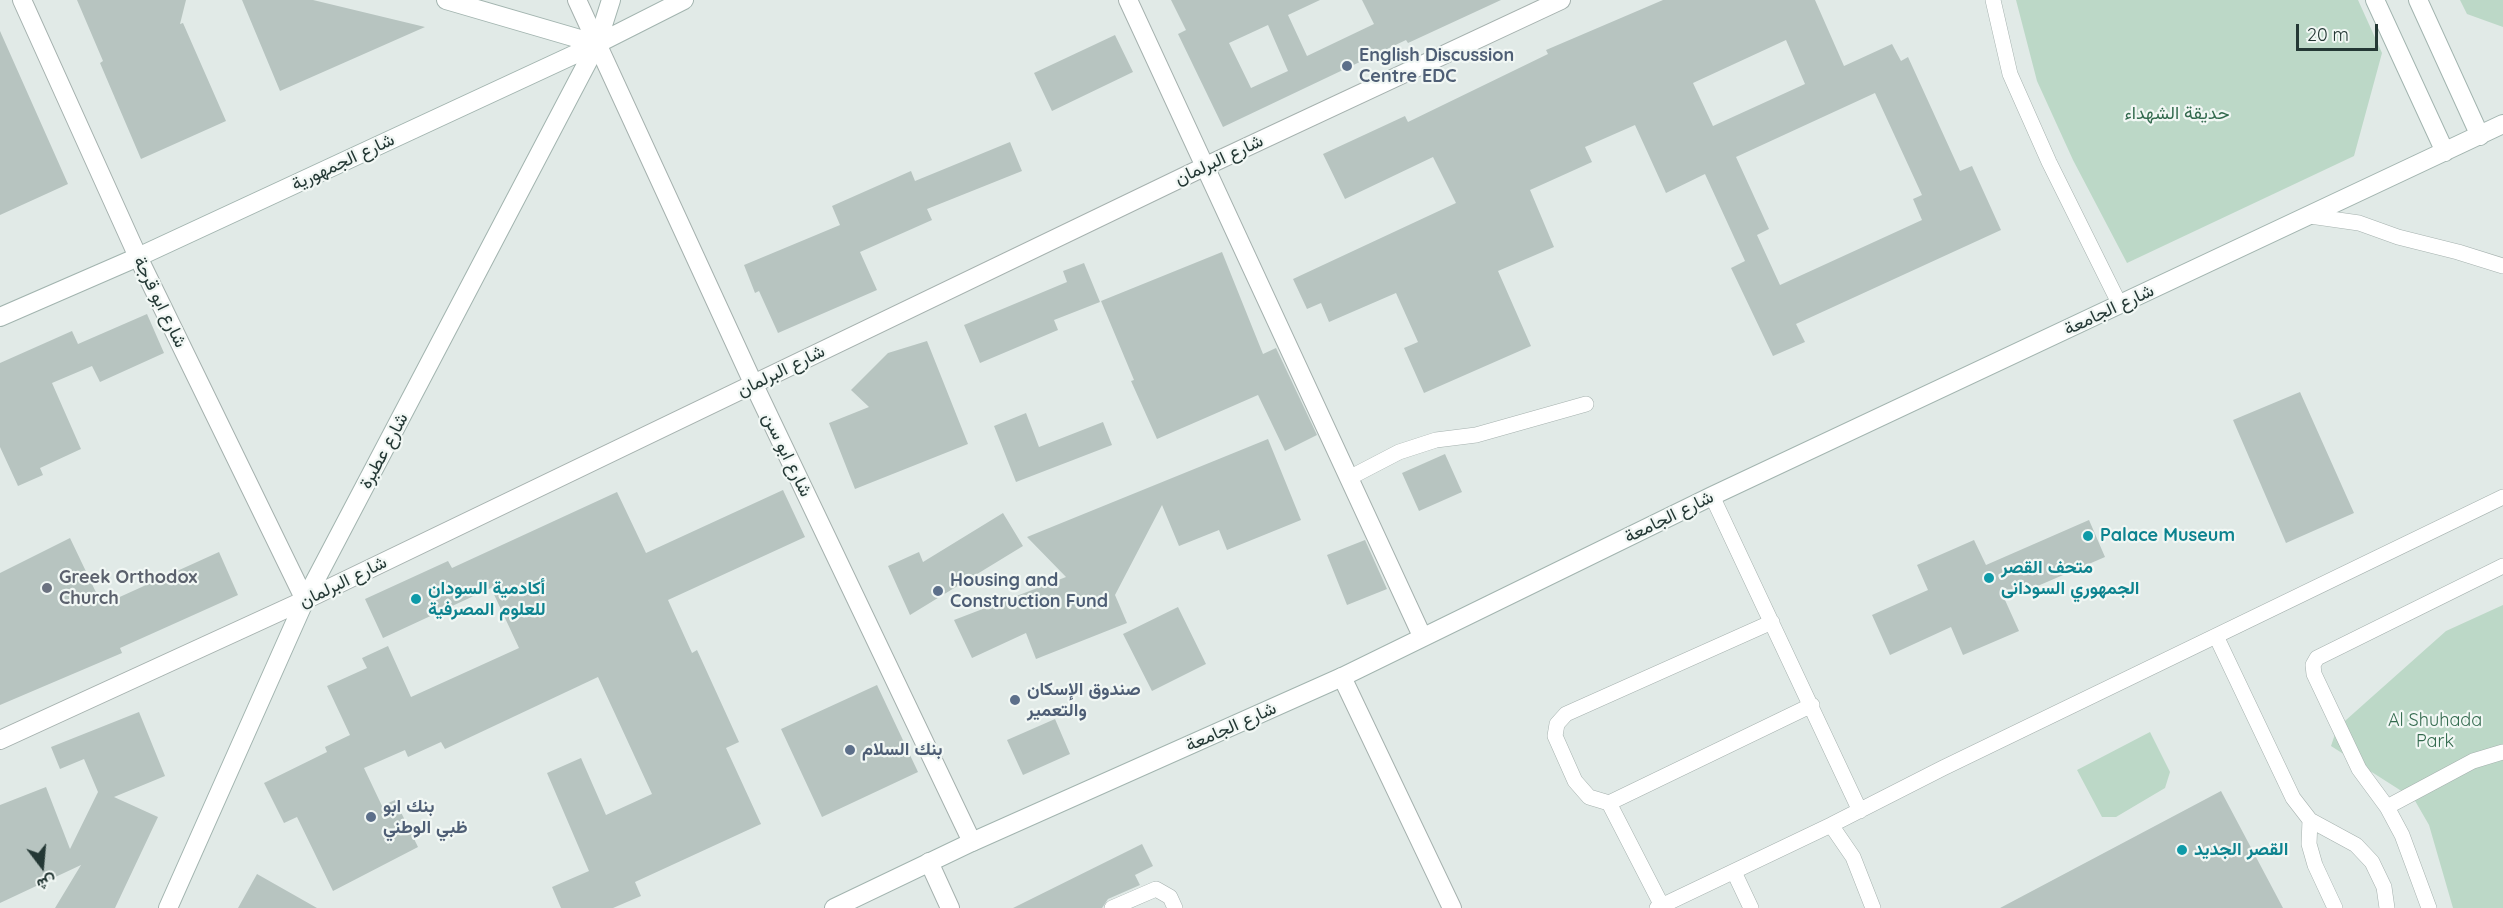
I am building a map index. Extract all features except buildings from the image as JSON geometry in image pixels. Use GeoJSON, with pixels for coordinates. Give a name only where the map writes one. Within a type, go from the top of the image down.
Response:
{"type":"FeatureCollection","features":[{"type":"Feature","properties":{"kind":"street","name":"شارع ابو قرجة"},"geometry":{"type":"LineString","coordinates":[[22,0],[138,257],[305,600]]}},
{"type":"Feature","properties":{"kind":"street"},"geometry":{"type":"LineString","coordinates":[[446,0],[597,44]]}},
{"type":"Feature","properties":{"kind":"street","name":"شارع ابو سن"},"geometry":{"type":"LineString","coordinates":[[577,0],[753,385],[972,842]]}},
{"type":"Feature","properties":{"kind":"street","name":"شارع عطبرة"},"geometry":{"type":"LineString","coordinates":[[168,908],[305,600],[597,44],[611,0]]}},
{"type":"Feature","properties":{"kind":"street","name":"شارع الجمهورية"},"geometry":{"type":"LineString","coordinates":[[0,317],[138,257],[597,44],[684,0]]}},
{"type":"Feature","properties":{"kind":"street"},"geometry":{"type":"LineString","coordinates":[[1128,0],[1422,636]]}},
{"type":"Feature","properties":{"kind":"street","name":"شارع البرلمان"},"geometry":{"type":"LineString","coordinates":[[0,740],[305,600],[1206,166],[1561,0]]}},
{"type":"Feature","properties":{"kind":"street"},"geometry":{"type":"LineString","coordinates":[[2375,0],[2445,152]]}},
{"type":"Feature","properties":{"kind":"street"},"geometry":{"type":"LineString","coordinates":[[2418,0],[2480,136]]}},
{"type":"Feature","properties":{"kind":"street","name":"شارع الجامعة"},"geometry":{"type":"LineString","coordinates":[[834,908],[928,862],[1342,677],[1712,496],[2503,124]]}},
{"type":"Feature","properties":{"kind":"street"},"geometry":{"type":"LineString","coordinates":[[1342,677],[1452,908]]}},
{"type":"Feature","properties":{"kind":"street"},"geometry":{"type":"LineString","coordinates":[[928,862],[950,908]]}},
{"type":"Feature","properties":{"kind":"lane"},"geometry":{"type":"LineString","coordinates":[[1993,0],[2010,74],[2049,162],[2120,305]]}},
{"type":"Feature","properties":{"kind":"lane"},"geometry":{"type":"LineString","coordinates":[[2310,216],[2359,223],[2398,237],[2503,266]]}},
{"type":"Feature","properties":{"kind":"lane"},"geometry":{"type":"LineString","coordinates":[[1349,478],[1399,452],[1436,440],[1476,435],[1586,404]]}},
{"type":"Feature","properties":{"kind":"lane"},"geometry":{"type":"LineString","coordinates":[[1712,496],[1860,811]]}},
{"type":"Feature","properties":{"kind":"lane"},"geometry":{"type":"LineString","coordinates":[[1609,803],[1659,907],[2503,497]]}},
{"type":"Feature","properties":{"kind":"lane"},"geometry":{"type":"LineString","coordinates":[[2429,908],[2402,835],[2387,807],[2359,769],[2314,674],[2313,665],[2317,658],[2503,566]]}},
{"type":"Feature","properties":{"kind":"lane"},"geometry":{"type":"LineString","coordinates":[[1772,622],[1566,714],[1557,724],[1555,736],[1575,781],[1589,797],[1609,803],[1812,705]]}},
{"type":"Feature","properties":{"kind":"lane"},"geometry":{"type":"LineString","coordinates":[[2216,636],[2293,798],[2310,820],[2356,845],[2372,862],[2384,887],[2387,908]]}},
{"type":"Feature","properties":{"kind":"lane"},"geometry":{"type":"LineString","coordinates":[[2387,807],[2473,761],[2503,752]]}},
{"type":"Feature","properties":{"kind":"lane"},"geometry":{"type":"LineString","coordinates":[[2310,820],[2309,844],[2315,865],[2335,908]]}},
{"type":"Feature","properties":{"kind":"lane"},"geometry":{"type":"LineString","coordinates":[[1831,825],[1853,857],[1873,908]]}},
{"type":"Feature","properties":{"kind":"lane"},"geometry":{"type":"LineString","coordinates":[[1734,872],[1751,908]]}},
{"type":"Feature","properties":{"kind":"lane"},"geometry":{"type":"LineString","coordinates":[[1112,908],[1156,889],[1170,897],[1175,908]]}},
{"type":"Feature","properties":{"kind":"green space","name":"حديقة الشهداء"},"geometry":{"type":"Polygon","coordinates":[[[2016,0],[2358,0],[2382,53],[2354,156],[2127,263],[2073,160],[2037,81],[2016,0]]]}},
{"type":"Feature","properties":{"kind":"green space"},"geometry":{"type":"Polygon","coordinates":[[[2460,0],[2503,0],[2503,27],[2467,14],[2460,0]]]}},
{"type":"Feature","properties":{"kind":"green space","name":"Al Shuhada Park"},"geometry":{"type":"Polygon","coordinates":[[[2503,605],[2503,908],[2453,908],[2429,825],[2414,799],[2331,746],[2337,728],[2446,631],[2503,605]]]}},
{"type":"Feature","properties":{"kind":"green space"},"geometry":{"type":"Polygon","coordinates":[[[2150,732],[2170,772],[2165,788],[2116,817],[2102,817],[2077,770],[2150,732]]]}},
{"type":"Feature","properties":{"kind":"place","name":"English Discussion Centre EDC"},"geometry":{"type":"Point","coordinates":[1347,66]}},
{"type":"Feature","properties":{"kind":"place","name":"Palace Museum"},"geometry":{"type":"Point","coordinates":[2088,536]}},
{"type":"Feature","properties":{"kind":"place","name":"متحف القصر الجمهوري السودانى"},"geometry":{"type":"Point","coordinates":[1989,578]}},
{"type":"Feature","properties":{"kind":"place","name":"Greek Orthodox Church"},"geometry":{"type":"Point","coordinates":[47,588]}},
{"type":"Feature","properties":{"kind":"place","name":"Housing and Construction Fund"},"geometry":{"type":"Point","coordinates":[938,591]}},
{"type":"Feature","properties":{"kind":"place","name":"أكادمية السودان للعلوم المصرفية"},"geometry":{"type":"Point","coordinates":[416,599]}},
{"type":"Feature","properties":{"kind":"place","name":"صندوق الإسكان والتعمير"},"geometry":{"type":"Point","coordinates":[1015,700]}},
{"type":"Feature","properties":{"kind":"place","name":"بنك السلام"},"geometry":{"type":"Point","coordinates":[850,750]}},
{"type":"Feature","properties":{"kind":"place","name":"بنك ابو ظبي الوطني"},"geometry":{"type":"Point","coordinates":[371,817]}},
{"type":"Feature","properties":{"kind":"place","name":"القصر الجديد"},"geometry":{"type":"Point","coordinates":[2182,850]}}]}
